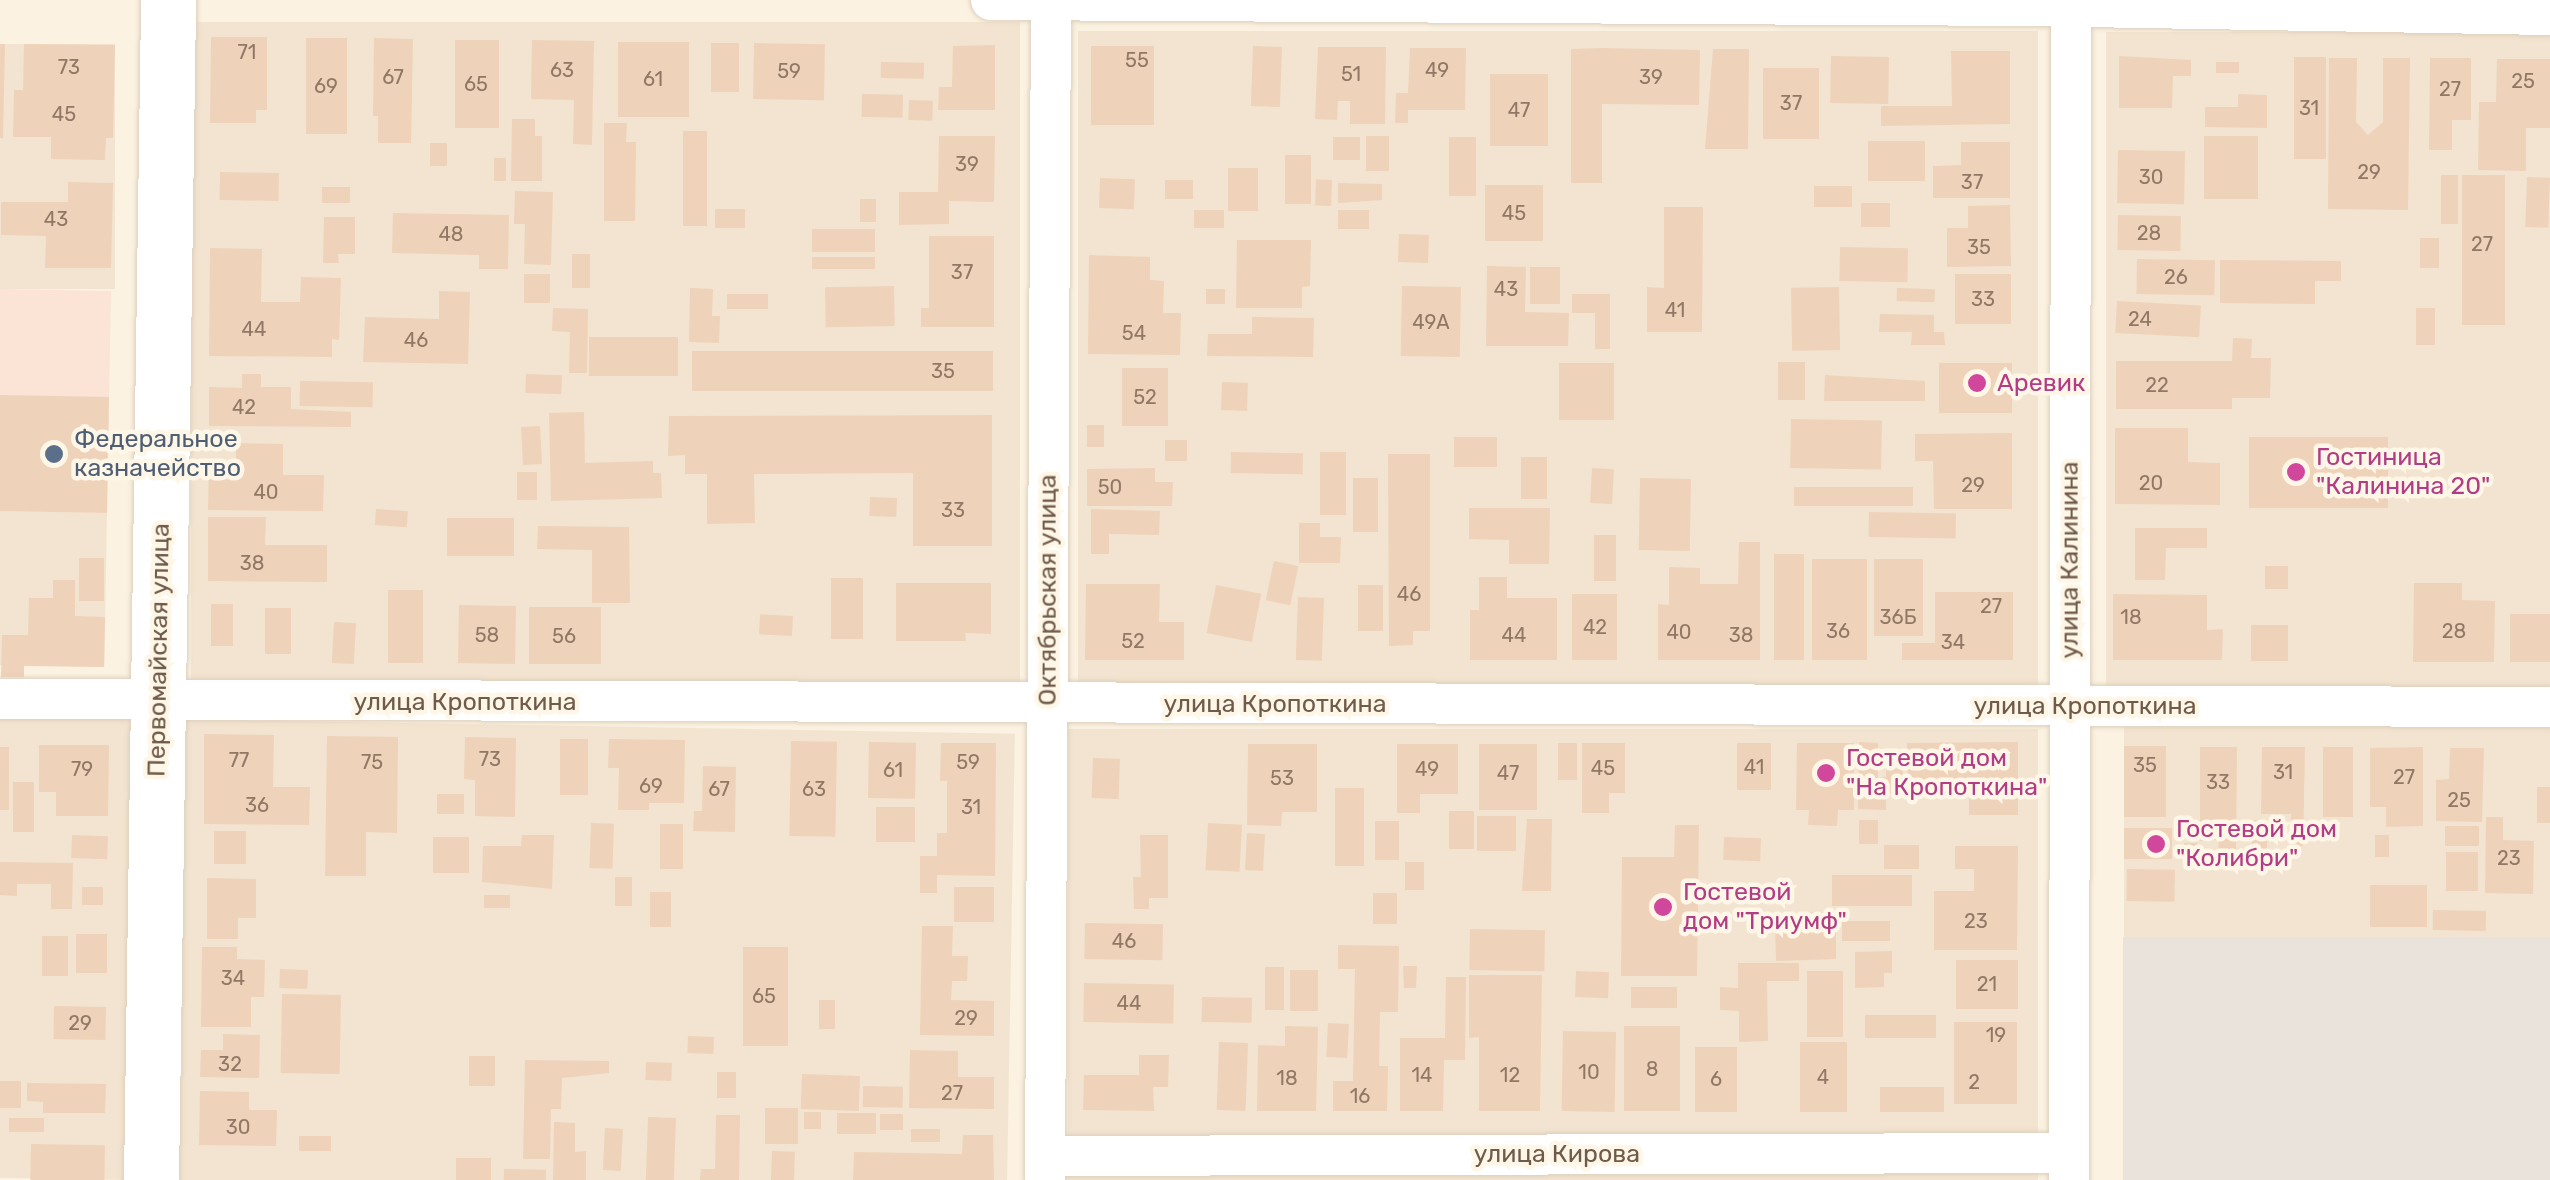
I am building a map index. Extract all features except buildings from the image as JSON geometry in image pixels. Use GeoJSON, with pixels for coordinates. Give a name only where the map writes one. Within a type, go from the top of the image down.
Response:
{"type":"FeatureCollection","features":[{"type":"Feature","properties":{"kind":"street","name":"Первомайская улица"},"geometry":{"type":"LineString","coordinates":[[151,1180],[168,0]]}},
{"type":"Feature","properties":{"kind":"street"},"geometry":{"type":"LineString","coordinates":[[990,0],[2071,3],[2550,15]]}},
{"type":"Feature","properties":{"kind":"street","name":"Октябрьская улица"},"geometry":{"type":"LineString","coordinates":[[1046,1168],[1051,0]]}},
{"type":"Feature","properties":{"kind":"street","name":"улица Калинина"},"geometry":{"type":"LineString","coordinates":[[2069,1166],[2071,3]]}},
{"type":"Feature","properties":{"kind":"street","name":"улица Кропоткина"},"geometry":{"type":"LineString","coordinates":[[0,699],[2550,707]]}},
{"type":"Feature","properties":{"kind":"street","name":"улица Кирова"},"geometry":{"type":"LineString","coordinates":[[1046,1168],[2069,1166]]}},
{"type":"Feature","properties":{"kind":"shaded area"},"geometry":{"type":"Polygon","coordinates":[[[191,22],[1020,22],[1020,682],[191,682],[191,22]]]}},
{"type":"Feature","properties":{"kind":"shaded area"},"geometry":{"type":"Polygon","coordinates":[[[1078,31],[2038,31],[2038,690],[1078,690],[1078,31]]]}},
{"type":"Feature","properties":{"kind":"shaded area"},"geometry":{"type":"Polygon","coordinates":[[[2106,32],[2550,32],[2550,688],[2106,688],[2106,32]]]}},
{"type":"Feature","properties":{"kind":"shaded area"},"geometry":{"type":"Polygon","coordinates":[[[0,44],[115,44],[115,289],[0,289],[0,44]]]}},
{"type":"Feature","properties":{"kind":"shaded area"},"geometry":{"type":"Polygon","coordinates":[[[0,289],[111,291],[107,513],[0,511],[0,289]]]}},
{"type":"Feature","properties":{"kind":"shaded area"},"geometry":{"type":"Polygon","coordinates":[[[0,511],[107,513],[104,667],[0,665],[0,511]]]}},
{"type":"Feature","properties":{"kind":"shaded area"},"geometry":{"type":"Polygon","coordinates":[[[0,715],[136,717],[128,1180],[0,1178],[0,715]]]}},
{"type":"Feature","properties":{"kind":"shaded area"},"geometry":{"type":"Polygon","coordinates":[[[174,719],[1015,734],[1007,1180],[166,1180],[174,719]]]}},
{"type":"Feature","properties":{"kind":"shaded area"},"geometry":{"type":"Polygon","coordinates":[[[2124,726],[2550,726],[2550,937],[2124,937],[2124,726]]]}},
{"type":"Feature","properties":{"kind":"shaded area"},"geometry":{"type":"Polygon","coordinates":[[[1068,729],[2038,729],[2038,1180],[1068,1180],[1068,729]]]}},
{"type":"Feature","properties":{"kind":"shaded area"},"geometry":{"type":"Polygon","coordinates":[[[2123,937],[2550,937],[2550,1180],[2123,1180],[2123,937]]]}},
{"type":"Feature","properties":{"kind":"place","name":"Аревик"},"geometry":{"type":"Point","coordinates":[1977,383]}},
{"type":"Feature","properties":{"kind":"place","name":"Федеральное казначейство"},"geometry":{"type":"Point","coordinates":[54,454]}},
{"type":"Feature","properties":{"kind":"place","name":"Гостиница \"Калинина 20\""},"geometry":{"type":"Point","coordinates":[2296,472]}},
{"type":"Feature","properties":{"kind":"place","name":"Гостевой дом \"На Кропоткина\""},"geometry":{"type":"Point","coordinates":[1826,773]}},
{"type":"Feature","properties":{"kind":"place","name":"Гостевой дом \"Колибри\""},"geometry":{"type":"Point","coordinates":[2156,844]}},
{"type":"Feature","properties":{"kind":"place","name":"Гостевой дом \"Триумф\""},"geometry":{"type":"Point","coordinates":[1663,907]}}]}
